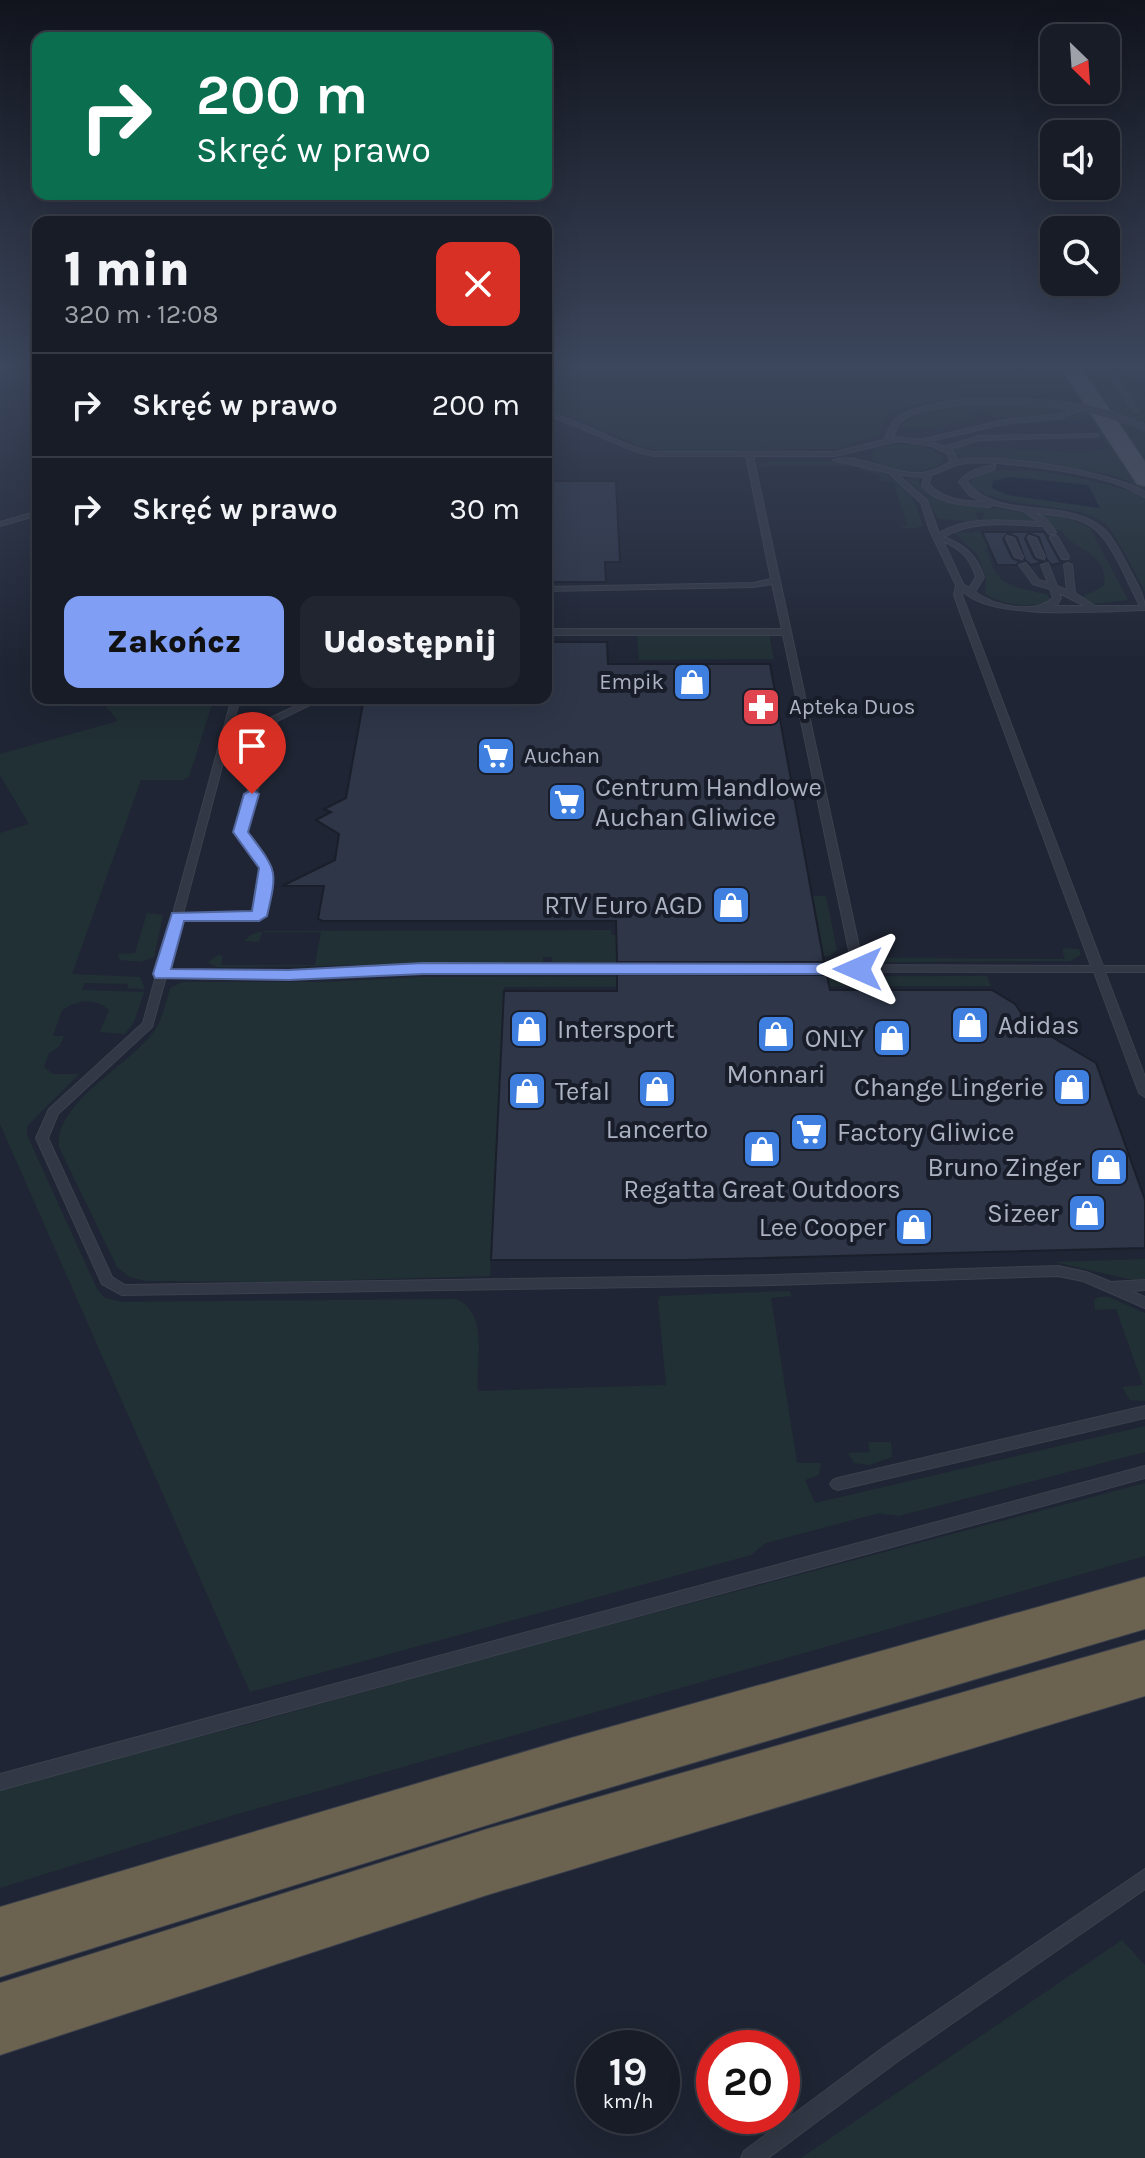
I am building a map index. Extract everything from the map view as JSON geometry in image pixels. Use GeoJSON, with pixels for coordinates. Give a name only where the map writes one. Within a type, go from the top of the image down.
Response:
{"type":"FeatureCollection","features":[{"type":"Feature","properties":{"kind":"highway"},"geometry":{"type":"LineString","coordinates":[[0,1942],[694,1731],[1145,1603]]}},
{"type":"Feature","properties":{"kind":"highway"},"geometry":{"type":"LineString","coordinates":[[0,2019],[501,1858],[1145,1668]]}},
{"type":"Feature","properties":{"kind":"lane"},"geometry":{"type":"LineString","coordinates":[[755,464],[774,581],[858,969]]}},
{"type":"Feature","properties":{"kind":"lane"},"geometry":{"type":"LineString","coordinates":[[863,464],[889,472],[928,474],[944,470],[952,464]]}},
{"type":"Feature","properties":{"kind":"lane"},"geometry":{"type":"LineString","coordinates":[[1003,464],[1101,477],[1145,495]]}},
{"type":"Feature","properties":{"kind":"lane"},"geometry":{"type":"LineString","coordinates":[[1027,468],[978,470],[963,482],[967,489],[981,498],[1023,508],[1046,524],[1066,561],[1071,594]]}},
{"type":"Feature","properties":{"kind":"lane"},"geometry":{"type":"LineString","coordinates":[[889,472],[921,497],[960,585],[970,594],[995,606],[1032,609],[1145,608],[1098,527],[1073,516],[940,496],[926,486],[928,474]]}},
{"type":"Feature","properties":{"kind":"lane"},"geometry":{"type":"LineString","coordinates":[[0,524],[32,515]]}},
{"type":"Feature","properties":{"kind":"lane"},"geometry":{"type":"LineString","coordinates":[[938,537],[958,526],[1029,532],[1046,524]]}},
{"type":"Feature","properties":{"kind":"lane"},"geometry":{"type":"LineString","coordinates":[[1007,531],[1021,561],[1036,582],[1071,594],[1086,604],[1106,609]]}},
{"type":"Feature","properties":{"kind":"lane"},"geometry":{"type":"LineString","coordinates":[[1029,532],[1057,598],[1054,603],[1032,609]]}},
{"type":"Feature","properties":{"kind":"lane"},"geometry":{"type":"LineString","coordinates":[[938,537],[960,545],[972,556],[980,577],[970,594]]}},
{"type":"Feature","properties":{"kind":"lane"},"geometry":{"type":"LineString","coordinates":[[552,589],[754,585],[774,581]]}},
{"type":"Feature","properties":{"kind":"lane"},"geometry":{"type":"LineString","coordinates":[[960,585],[958,595],[964,612],[1145,1093]]}},
{"type":"Feature","properties":{"kind":"lane"},"geometry":{"type":"LineString","coordinates":[[552,632],[787,632]]}},
{"type":"Feature","properties":{"kind":"lane"},"geometry":{"type":"LineString","coordinates":[[234,704],[148,1024],[53,1112],[42,1138],[107,1280],[122,1290],[773,1280],[1058,1271],[1086,1277],[1145,1303]]}},
{"type":"Feature","properties":{"kind":"lane"},"geometry":{"type":"LineString","coordinates":[[178,917],[259,916],[267,868],[241,832],[273,719],[307,704]]}},
{"type":"Feature","properties":{"kind":"lane"},"geometry":{"type":"LineString","coordinates":[[161,974],[289,975],[423,968],[1145,969]]}},
{"type":"Feature","properties":{"kind":"lane"},"geometry":{"type":"LineString","coordinates":[[1109,1287],[1145,1285]]}},
{"type":"Feature","properties":{"kind":"lane"},"geometry":{"type":"LineString","coordinates":[[838,1484],[1145,1412]]}},
{"type":"Feature","properties":{"kind":"lane"},"geometry":{"type":"LineString","coordinates":[[0,1782],[1145,1472]]}},
{"type":"Feature","properties":{"kind":"lane"},"geometry":{"type":"LineString","coordinates":[[751,2158],[891,2054],[1145,1878]]}},
{"type":"Feature","properties":{"kind":"shaded area"},"geometry":{"type":"Polygon","coordinates":[[[760,464],[863,466],[895,480],[908,492],[923,526],[913,529],[897,527],[908,525],[893,482],[881,481],[878,475],[861,470],[859,466],[761,466],[759,469],[760,464]]]}},
{"type":"Feature","properties":{"kind":"shaded area"},"geometry":{"type":"Polygon","coordinates":[[[880,464],[939,464],[918,471],[899,470],[880,464]]]}},
{"type":"Feature","properties":{"kind":"shaded area"},"geometry":{"type":"Polygon","coordinates":[[[1016,464],[1145,464],[1145,592],[1117,540],[1107,526],[1096,518],[1081,512],[1004,500],[970,486],[971,478],[986,472],[1006,470],[1076,477],[1135,493],[1129,481],[1067,468],[1016,464]]]}},
{"type":"Feature","properties":{"kind":"shaded area"},"geometry":{"type":"Polygon","coordinates":[[[904,478],[918,478],[923,490],[956,503],[1024,512],[1036,518],[1034,521],[985,522],[982,516],[985,514],[979,511],[975,514],[982,522],[938,519],[926,496],[904,478]]]}},
{"type":"Feature","properties":{"kind":"shaded area"},"geometry":{"type":"Polygon","coordinates":[[[1038,512],[1073,520],[1090,528],[1128,600],[1093,604],[1082,597],[1104,586],[1101,565],[1062,531],[1055,530],[1038,512]]]}},
{"type":"Feature","properties":{"kind":"shaded area"},"geometry":{"type":"Polygon","coordinates":[[[980,532],[983,537],[1006,538],[984,550],[1003,580],[1048,595],[1051,601],[1034,605],[1016,604],[999,601],[985,593],[986,577],[977,554],[954,533],[980,532]]]}},
{"type":"Feature","properties":{"kind":"shaded area"},"geometry":{"type":"Polygon","coordinates":[[[637,635],[769,635],[774,659],[639,660],[637,635]]]}},
{"type":"Feature","properties":{"kind":"shaded area"},"geometry":{"type":"Polygon","coordinates":[[[104,704],[212,704],[189,777],[182,780],[141,780],[72,974],[140,977],[145,989],[127,988],[128,984],[85,983],[82,990],[144,992],[134,1022],[125,1034],[100,1032],[109,1010],[103,1006],[86,1001],[62,1010],[53,1036],[64,1036],[60,1046],[49,1053],[44,1067],[53,1074],[79,1074],[27,1126],[27,1135],[97,1289],[105,1298],[121,1302],[456,1299],[467,1306],[477,1326],[478,1391],[666,1385],[660,1296],[789,1291],[792,1296],[771,1298],[797,1463],[821,1463],[819,1475],[805,1480],[815,1503],[1145,1426],[1145,1452],[899,1516],[879,1513],[766,1543],[751,1555],[250,1692],[0,1124],[0,833],[29,824],[0,775],[0,754],[118,721],[104,704]]]}},
{"type":"Feature","properties":{"kind":"shaded area"},"geometry":{"type":"Polygon","coordinates":[[[813,896],[826,896],[837,950],[830,956],[824,956],[813,896]]]}},
{"type":"Feature","properties":{"kind":"shaded area"},"geometry":{"type":"Polygon","coordinates":[[[147,913],[163,915],[154,957],[141,962],[120,960],[118,954],[135,953],[147,913]]]}},
{"type":"Feature","properties":{"kind":"shaded area"},"geometry":{"type":"Polygon","coordinates":[[[611,930],[612,935],[616,935],[617,962],[552,962],[552,957],[543,957],[543,962],[216,967],[208,962],[218,955],[223,956],[221,965],[315,965],[321,932],[262,932],[259,942],[244,941],[252,934],[265,931],[611,930]]]}},
{"type":"Feature","properties":{"kind":"shaded area"},"geometry":{"type":"Polygon","coordinates":[[[880,949],[883,958],[1065,959],[1062,950],[1079,949],[1081,955],[1070,961],[884,962],[869,958],[861,950],[880,949]]]}},
{"type":"Feature","properties":{"kind":"shaded area"},"geometry":{"type":"Polygon","coordinates":[[[987,976],[991,986],[504,987],[490,1276],[277,1282],[146,1281],[129,1277],[117,1267],[59,1147],[61,1130],[69,1115],[81,1099],[144,1043],[160,1020],[170,988],[182,982],[322,982],[422,977],[987,976]]]}},
{"type":"Feature","properties":{"kind":"shaded area"},"geometry":{"type":"Polygon","coordinates":[[[1145,1259],[1145,1279],[1133,1280],[1054,1262],[1145,1259]]]}},
{"type":"Feature","properties":{"kind":"shaded area"},"geometry":{"type":"Polygon","coordinates":[[[1109,1297],[1145,1313],[1145,1401],[1130,1400],[1122,1387],[1143,1385],[1116,1309],[1095,1310],[1094,1300],[1109,1297]]]}},
{"type":"Feature","properties":{"kind":"shaded area"},"geometry":{"type":"Polygon","coordinates":[[[868,1442],[891,1442],[892,1457],[869,1465],[854,1463],[848,1453],[870,1452],[868,1442]]]}},
{"type":"Feature","properties":{"kind":"shaded area"},"geometry":{"type":"Polygon","coordinates":[[[1145,1483],[1145,1556],[234,1815],[0,1888],[0,1786],[250,1724],[466,1663],[1145,1483]]]}},
{"type":"Feature","properties":{"kind":"shaded area"},"geometry":{"type":"Polygon","coordinates":[[[1122,1940],[1145,1965],[1145,2158],[801,2158],[1122,1940]]]}},
{"type":"Feature","properties":{"kind":"water"},"geometry":{"type":"Polygon","coordinates":[[[1010,477],[1088,485],[1100,508],[1008,495],[992,488],[993,481],[1010,477]]]}},
{"type":"Feature","properties":{"kind":"building"},"geometry":{"type":"Polygon","coordinates":[[[552,481],[616,481],[620,562],[605,562],[606,582],[552,582],[552,481]]]}},
{"type":"Feature","properties":{"kind":"building"},"geometry":{"type":"Polygon","coordinates":[[[982,532],[1044,532],[1063,562],[1052,565],[1047,560],[1039,537],[1028,533],[1025,539],[1034,558],[1042,562],[1031,565],[1025,560],[1017,537],[1008,533],[1003,539],[1012,558],[1020,562],[1016,565],[997,565],[982,532]]]}},
{"type":"Feature","properties":{"kind":"building","name":"Centrum Handlowe Auchan Gliwice"},"geometry":{"type":"Polygon","coordinates":[[[552,642],[607,642],[608,664],[770,664],[824,962],[617,962],[616,921],[323,921],[318,919],[324,886],[282,886],[335,860],[339,834],[316,820],[331,812],[324,809],[346,798],[363,704],[552,704],[552,642]]]}},
{"type":"Feature","properties":{"kind":"building","name":"Factory Gliwice"},"geometry":{"type":"Polygon","coordinates":[[[617,974],[827,975],[830,990],[992,990],[1015,1004],[1038,1037],[1045,1033],[1096,1063],[1145,1200],[1145,1248],[686,1260],[491,1260],[504,991],[617,991],[617,974]]]}},
{"type":"Feature","properties":{"kind":"place","name":"Empik"},"geometry":{"type":"Point","coordinates":[692,682]}},
{"type":"Feature","properties":{"kind":"place","name":"Apteka Duos"},"geometry":{"type":"Point","coordinates":[761,707]}},
{"type":"Feature","properties":{"kind":"place","name":"Auchan"},"geometry":{"type":"Point","coordinates":[496,756]}},
{"type":"Feature","properties":{"kind":"place","name":"Centrum Handlowe Auchan Gliwice"},"geometry":{"type":"Point","coordinates":[567,802]}},
{"type":"Feature","properties":{"kind":"place","name":"RTV Euro AGD"},"geometry":{"type":"Point","coordinates":[731,905]}},
{"type":"Feature","properties":{"kind":"place","name":"Adidas"},"geometry":{"type":"Point","coordinates":[970,1025]}},
{"type":"Feature","properties":{"kind":"place","name":"Intersport"},"geometry":{"type":"Point","coordinates":[529,1029]}},
{"type":"Feature","properties":{"kind":"place","name":"Monnari"},"geometry":{"type":"Point","coordinates":[776,1034]}},
{"type":"Feature","properties":{"kind":"place","name":"ONLY"},"geometry":{"type":"Point","coordinates":[892,1038]}},
{"type":"Feature","properties":{"kind":"place","name":"Change Lingerie"},"geometry":{"type":"Point","coordinates":[1072,1087]}},
{"type":"Feature","properties":{"kind":"place","name":"Lancerto"},"geometry":{"type":"Point","coordinates":[657,1089]}},
{"type":"Feature","properties":{"kind":"place","name":"Tefal"},"geometry":{"type":"Point","coordinates":[527,1091]}},
{"type":"Feature","properties":{"kind":"place","name":"Factory Gliwice"},"geometry":{"type":"Point","coordinates":[809,1132]}},
{"type":"Feature","properties":{"kind":"place","name":"Regatta Great Outdoors"},"geometry":{"type":"Point","coordinates":[762,1149]}},
{"type":"Feature","properties":{"kind":"place","name":"Bruno Zinger"},"geometry":{"type":"Point","coordinates":[1109,1167]}},
{"type":"Feature","properties":{"kind":"place","name":"Sizeer"},"geometry":{"type":"Point","coordinates":[1087,1213]}},
{"type":"Feature","properties":{"kind":"place","name":"Lee Cooper"},"geometry":{"type":"Point","coordinates":[914,1227]}},
{"type":"Feature","properties":{"kind":"route"},"geometry":{"type":"LineString","coordinates":[[252,794],[241,832],[267,868],[259,916],[178,917],[161,974],[289,975],[423,968],[858,969]]}}]}
